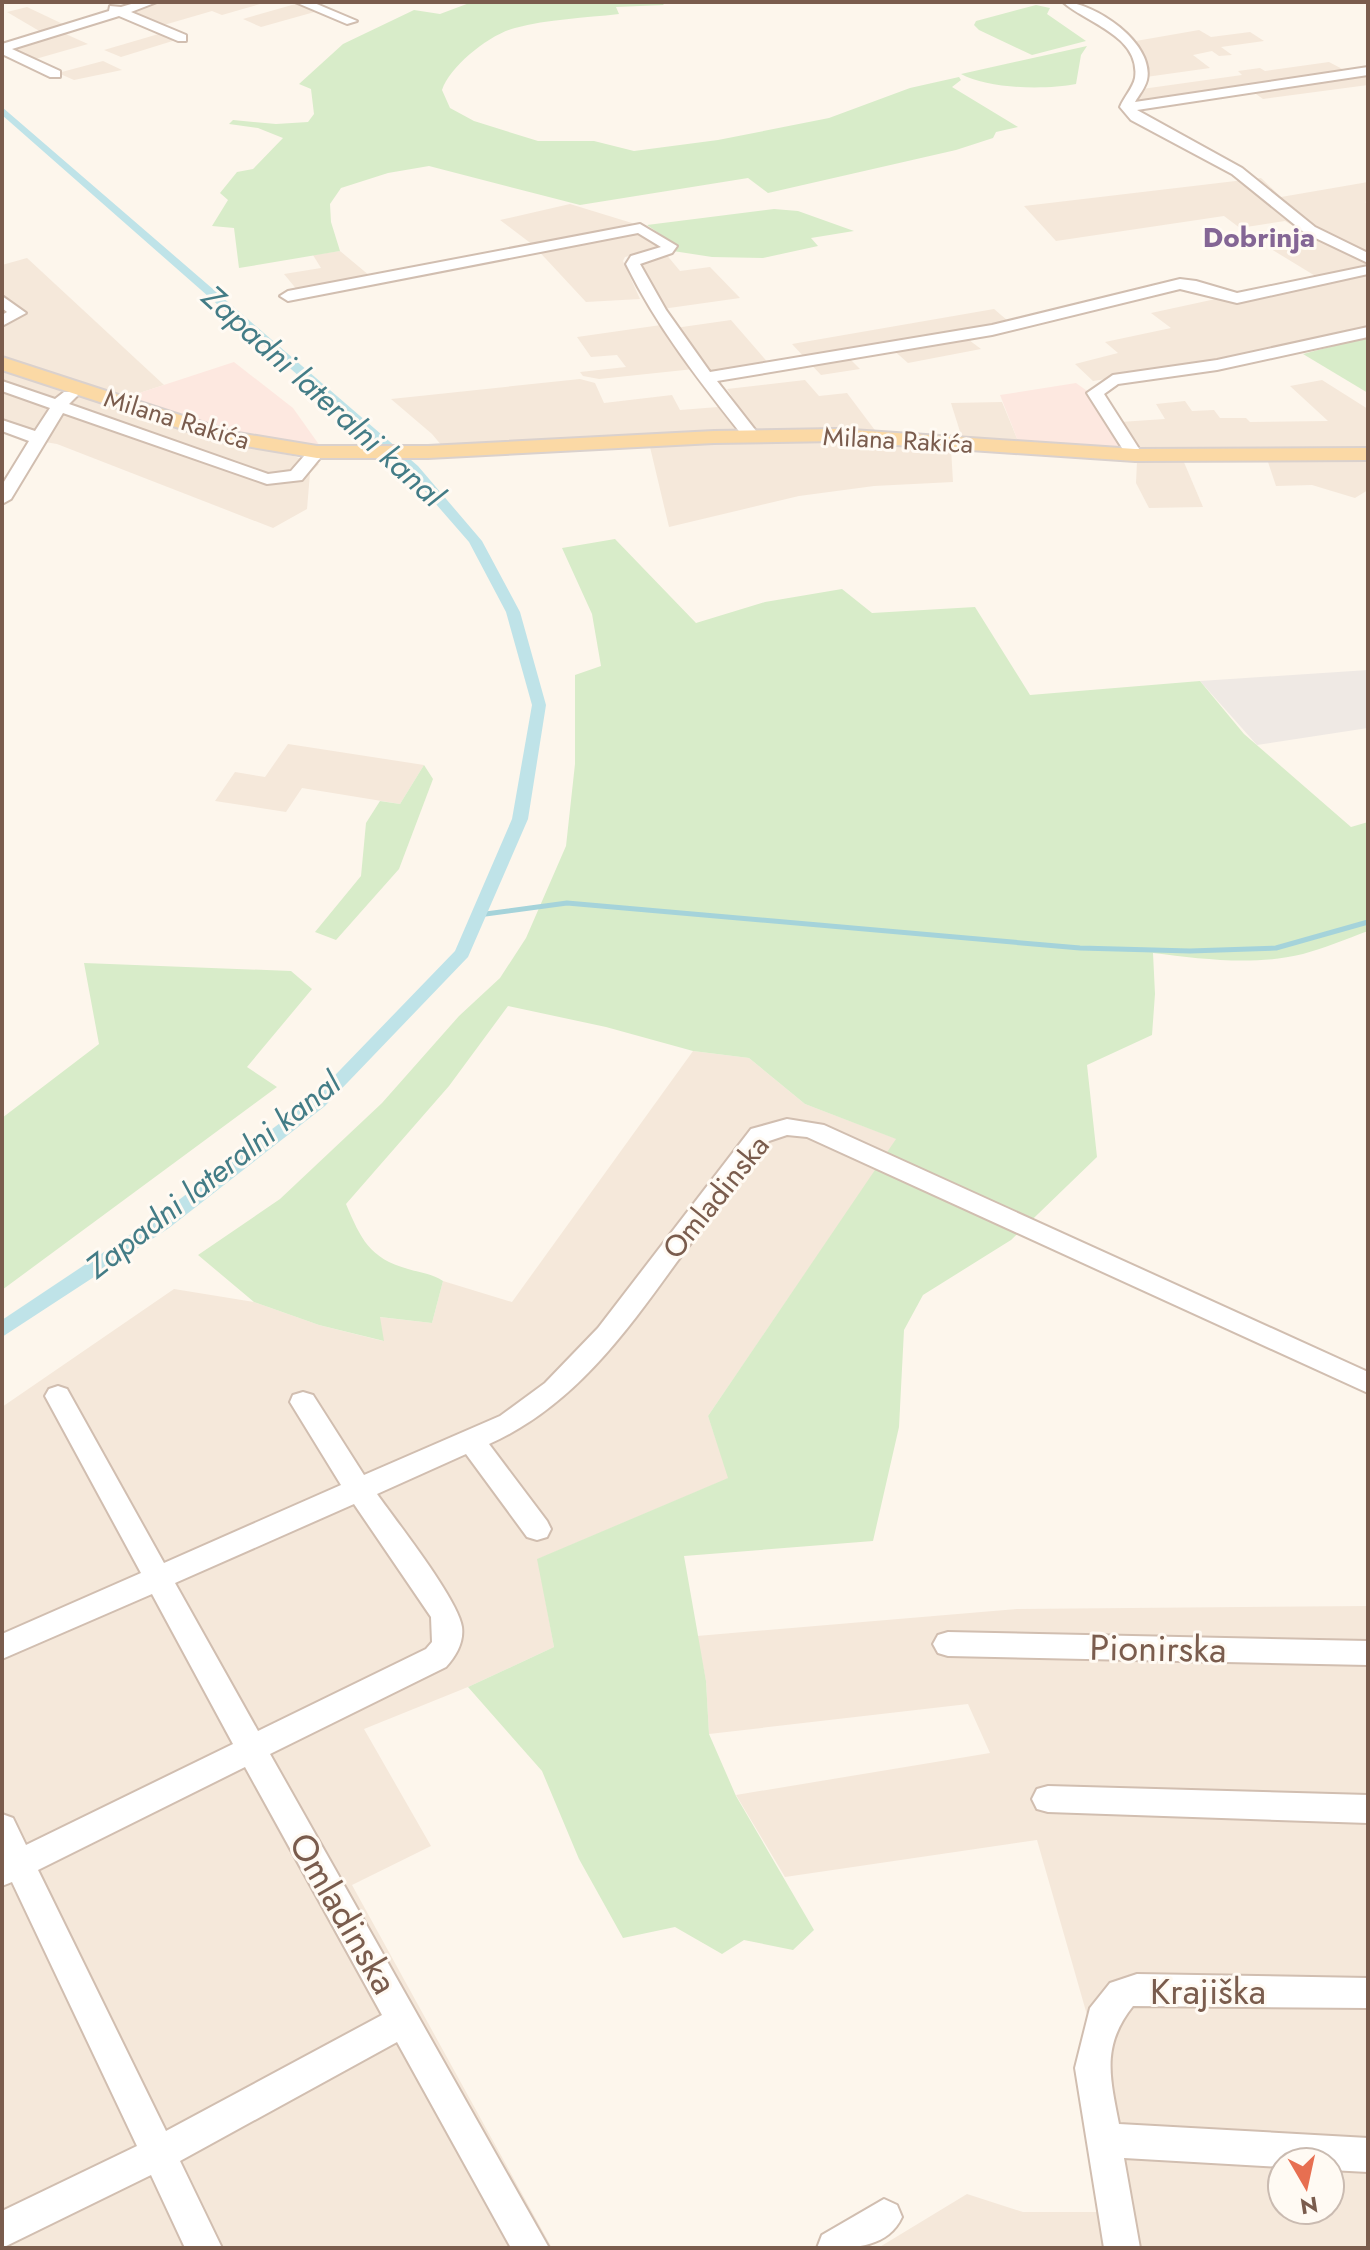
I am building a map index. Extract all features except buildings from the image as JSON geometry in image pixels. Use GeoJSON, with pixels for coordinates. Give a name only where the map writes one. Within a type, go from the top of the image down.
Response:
{"type":"FeatureCollection","features":[{"type":"Feature","properties":{"kind":"main road","name":"Milana Rakića"},"geometry":{"type":"LineString","coordinates":[[2,363],[229,438],[317,452],[428,452],[752,436],[876,437],[1135,455],[1368,454]]}},
{"type":"Feature","properties":{"kind":"street"},"geometry":{"type":"LineString","coordinates":[[99,2],[182,38]]}},
{"type":"Feature","properties":{"kind":"street"},"geometry":{"type":"LineString","coordinates":[[55,74],[8,53],[4,47],[151,2]]}},
{"type":"Feature","properties":{"kind":"street"},"geometry":{"type":"LineString","coordinates":[[301,2],[351,21]]}},
{"type":"Feature","properties":{"kind":"street"},"geometry":{"type":"LineString","coordinates":[[1069,2],[1104,19],[1123,38],[1138,62],[1141,76],[1127,107]]}},
{"type":"Feature","properties":{"kind":"street"},"geometry":{"type":"LineString","coordinates":[[1127,107],[1368,71]]}},
{"type":"Feature","properties":{"kind":"street"},"geometry":{"type":"LineString","coordinates":[[1127,107],[1143,121],[1237,171],[1310,230],[1368,259]]}},
{"type":"Feature","properties":{"kind":"street"},"geometry":{"type":"LineString","coordinates":[[288,296],[640,228],[670,246],[667,250],[636,259],[633,264],[648,295],[705,378],[752,436]]}},
{"type":"Feature","properties":{"kind":"street"},"geometry":{"type":"LineString","coordinates":[[705,378],[992,330],[1180,284],[1201,284],[1221,296],[1237,298],[1368,270]]}},
{"type":"Feature","properties":{"kind":"street"},"geometry":{"type":"LineString","coordinates":[[2,301],[18,313],[2,321]]}},
{"type":"Feature","properties":{"kind":"street"},"geometry":{"type":"LineString","coordinates":[[1135,455],[1095,393],[1102,385],[1113,380],[1217,365],[1368,332]]}},
{"type":"Feature","properties":{"kind":"street"},"geometry":{"type":"LineString","coordinates":[[2,386],[267,479],[296,476],[317,452]]}},
{"type":"Feature","properties":{"kind":"street"},"geometry":{"type":"LineString","coordinates":[[2,499],[64,398],[79,390]]}},
{"type":"Feature","properties":{"kind":"street"},"geometry":{"type":"LineString","coordinates":[[2,425],[41,439]]}},
{"type":"Feature","properties":{"kind":"street","name":"Omladinska"},"geometry":{"type":"LineString","coordinates":[[2,1647],[510,1423],[557,1392],[597,1350],[760,1135],[773,1128],[789,1126],[815,1131],[843,1143],[1368,1383]]}},
{"type":"Feature","properties":{"kind":"street","name":"Omladinska"},"geometry":{"type":"LineString","coordinates":[[58,1396],[531,2248]]}},
{"type":"Feature","properties":{"kind":"street"},"geometry":{"type":"LineString","coordinates":[[10,1868],[436,1658],[444,1650],[449,1627],[444,1613],[303,1402]]}},
{"type":"Feature","properties":{"kind":"street"},"geometry":{"type":"LineString","coordinates":[[471,1440],[537,1529]]}},
{"type":"Feature","properties":{"kind":"street","name":"Pionirska"},"geometry":{"type":"LineString","coordinates":[[948,1644],[1368,1653]]}},
{"type":"Feature","properties":{"kind":"street"},"geometry":{"type":"LineString","coordinates":[[1048,1799],[1368,1809]]}},
{"type":"Feature","properties":{"kind":"street"},"geometry":{"type":"LineString","coordinates":[[2,1828],[10,1868],[160,2153],[204,2248]]}},
{"type":"Feature","properties":{"kind":"street","name":"Krajiška"},"geometry":{"type":"LineString","coordinates":[[1122,2248],[1092,2068],[1102,2019],[1122,1994],[1137,1989],[1368,1993]]}},
{"type":"Feature","properties":{"kind":"street"},"geometry":{"type":"LineString","coordinates":[[2,2230],[160,2153],[405,2020]]}},
{"type":"Feature","properties":{"kind":"street"},"geometry":{"type":"LineString","coordinates":[[1104,2140],[1368,2155]]}},
{"type":"Feature","properties":{"kind":"street"},"geometry":{"type":"LineString","coordinates":[[835,2248],[884,2217]]}},
{"type":"Feature","properties":{"kind":"shaded area"},"geometry":{"type":"Polygon","coordinates":[[[155,2],[267,2],[222,15],[212,11],[157,27],[121,12],[155,2]]]}},
{"type":"Feature","properties":{"kind":"shaded area"},"geometry":{"type":"Polygon","coordinates":[[[299,3],[318,11],[261,27],[243,19],[299,3]]]}},
{"type":"Feature","properties":{"kind":"shaded area"},"geometry":{"type":"Polygon","coordinates":[[[27,7],[65,25],[41,32],[7,12],[27,7]]]}},
{"type":"Feature","properties":{"kind":"shaded area"},"geometry":{"type":"Polygon","coordinates":[[[1199,30],[1211,37],[1250,32],[1264,41],[1221,47],[1232,55],[1219,56],[1212,51],[1193,55],[1210,68],[1146,77],[1130,42],[1199,30]]]}},
{"type":"Feature","properties":{"kind":"shaded area"},"geometry":{"type":"Polygon","coordinates":[[[59,31],[88,44],[32,60],[12,52],[10,45],[59,31]]]}},
{"type":"Feature","properties":{"kind":"shaded area"},"geometry":{"type":"Polygon","coordinates":[[[162,33],[179,39],[121,57],[104,50],[162,33]]]}},
{"type":"Feature","properties":{"kind":"shaded area"},"geometry":{"type":"Polygon","coordinates":[[[103,61],[122,70],[74,80],[58,73],[103,61]]]}},
{"type":"Feature","properties":{"kind":"shaded area"},"geometry":{"type":"Polygon","coordinates":[[[1329,62],[1348,72],[1133,103],[1142,89],[1242,75],[1238,71],[1260,68],[1265,71],[1329,62]]]}},
{"type":"Feature","properties":{"kind":"shaded area"},"geometry":{"type":"Polygon","coordinates":[[[1368,73],[1368,85],[1263,99],[1249,89],[1368,73]]]}},
{"type":"Feature","properties":{"kind":"shaded area"},"geometry":{"type":"Polygon","coordinates":[[[1261,178],[1281,197],[1368,182],[1368,201],[1365,202],[1368,204],[1368,330],[1222,361],[1093,381],[1075,364],[1118,353],[1105,342],[1171,328],[1151,313],[1317,277],[1271,249],[1314,239],[1285,221],[1240,228],[1224,216],[1056,241],[1024,206],[1261,178]]]}},
{"type":"Feature","properties":{"kind":"shaded area"},"geometry":{"type":"Polygon","coordinates":[[[570,204],[632,223],[661,245],[658,249],[625,257],[623,261],[640,299],[586,302],[533,245],[500,220],[570,204]]]}},
{"type":"Feature","properties":{"kind":"shaded area"},"geometry":{"type":"Polygon","coordinates":[[[340,251],[370,276],[298,291],[284,274],[321,268],[313,255],[340,251]]]}},
{"type":"Feature","properties":{"kind":"shaded area"},"geometry":{"type":"Polygon","coordinates":[[[665,253],[680,271],[710,267],[740,298],[662,309],[636,265],[665,253]]]}},
{"type":"Feature","properties":{"kind":"shaded area"},"geometry":{"type":"Polygon","coordinates":[[[27,258],[164,385],[124,398],[2,359],[2,265],[27,258]]]}},
{"type":"Feature","properties":{"kind":"shaded area"},"geometry":{"type":"Polygon","coordinates":[[[994,309],[1015,327],[965,337],[981,349],[908,363],[891,348],[848,357],[860,369],[821,375],[792,344],[994,309]]]}},
{"type":"Feature","properties":{"kind":"shaded area"},"geometry":{"type":"Polygon","coordinates":[[[731,320],[770,365],[708,375],[675,328],[731,320]]]}},
{"type":"Feature","properties":{"kind":"shaded area"},"geometry":{"type":"Polygon","coordinates":[[[661,325],[694,369],[599,379],[583,376],[580,372],[626,367],[617,355],[591,357],[577,337],[661,325]]]}},
{"type":"Feature","properties":{"kind":"shaded area"},"geometry":{"type":"Polygon","coordinates":[[[234,362],[293,408],[320,446],[220,431],[124,398],[234,362]]]}},
{"type":"Feature","properties":{"kind":"shaded area"},"geometry":{"type":"Polygon","coordinates":[[[2,367],[218,441],[319,464],[310,473],[307,509],[273,528],[57,444],[2,431],[2,367]]]}},
{"type":"Feature","properties":{"kind":"shaded area"},"geometry":{"type":"Polygon","coordinates":[[[580,379],[595,383],[604,403],[672,395],[680,410],[718,407],[737,432],[442,446],[391,399],[580,379]]]}},
{"type":"Feature","properties":{"kind":"shaded area"},"geometry":{"type":"Polygon","coordinates":[[[805,380],[819,396],[847,393],[877,433],[755,432],[727,389],[805,380]]]}},
{"type":"Feature","properties":{"kind":"shaded area"},"geometry":{"type":"Polygon","coordinates":[[[1322,380],[1368,409],[1368,449],[1138,449],[1120,422],[1165,419],[1156,404],[1185,401],[1192,411],[1214,410],[1220,418],[1246,418],[1250,422],[1328,421],[1290,386],[1322,380]]]}},
{"type":"Feature","properties":{"kind":"shaded area"},"geometry":{"type":"Polygon","coordinates":[[[1076,383],[1090,393],[1129,449],[1018,441],[1000,395],[1076,383]]]}},
{"type":"Feature","properties":{"kind":"shaded area"},"geometry":{"type":"Polygon","coordinates":[[[1002,402],[1018,441],[962,438],[951,403],[1002,402]]]}},
{"type":"Feature","properties":{"kind":"shaded area"},"geometry":{"type":"Polygon","coordinates":[[[839,441],[951,448],[953,482],[874,486],[799,496],[669,527],[650,447],[839,441]]]}},
{"type":"Feature","properties":{"kind":"shaded area"},"geometry":{"type":"Polygon","coordinates":[[[1368,457],[1368,490],[1355,498],[1312,485],[1276,486],[1267,459],[1368,457]]]}},
{"type":"Feature","properties":{"kind":"shaded area"},"geometry":{"type":"Polygon","coordinates":[[[1183,460],[1203,507],[1149,508],[1136,483],[1137,461],[1183,460]]]}},
{"type":"Feature","properties":{"kind":"shaded area"},"geometry":{"type":"Polygon","coordinates":[[[1368,670],[1368,728],[1257,745],[1200,681],[1368,670]]]}},
{"type":"Feature","properties":{"kind":"shaded area"},"geometry":{"type":"Polygon","coordinates":[[[288,744],[424,765],[400,804],[302,788],[286,812],[215,801],[235,772],[265,777],[288,744]]]}},
{"type":"Feature","properties":{"kind":"shaded area"},"geometry":{"type":"Polygon","coordinates":[[[693,1051],[749,1058],[805,1104],[897,1139],[708,1416],[729,1478],[538,1559],[554,1647],[468,1687],[364,1729],[431,1846],[352,1885],[552,2248],[2,2248],[2,1407],[174,1289],[254,1302],[319,1325],[383,1341],[379,1317],[432,1323],[443,1281],[512,1302],[693,1051]]]}},
{"type":"Feature","properties":{"kind":"shaded area"},"geometry":{"type":"Polygon","coordinates":[[[1368,1606],[1368,2248],[878,2248],[967,2194],[1023,2212],[1110,2212],[1083,2097],[1087,2015],[1037,1840],[785,1877],[736,1795],[990,1753],[968,1704],[709,1734],[706,1681],[697,1636],[1017,1609],[1368,1606]]]}},
{"type":"Feature","properties":{"kind":"green space"},"geometry":{"type":"Polygon","coordinates":[[[472,2],[661,2],[664,5],[616,7],[619,14],[515,28],[494,37],[462,61],[442,90],[450,108],[474,121],[538,141],[594,141],[634,151],[718,140],[829,118],[910,88],[959,77],[961,80],[952,87],[1018,127],[996,132],[993,138],[956,150],[768,193],[748,178],[580,205],[429,166],[388,173],[341,188],[330,204],[331,222],[340,251],[239,268],[234,228],[212,226],[228,200],[220,193],[237,172],[253,169],[283,138],[258,128],[229,124],[233,120],[276,124],[308,122],[314,114],[311,89],[299,84],[343,44],[414,10],[440,14],[472,2]]]}},
{"type":"Feature","properties":{"kind":"green space"},"geometry":{"type":"Polygon","coordinates":[[[1036,5],[1050,8],[1047,14],[1086,41],[1032,55],[974,25],[976,21],[1036,5]]]}},
{"type":"Feature","properties":{"kind":"green space"},"geometry":{"type":"Polygon","coordinates":[[[1087,46],[1081,55],[1076,84],[1017,87],[986,83],[961,74],[1087,46]]]}},
{"type":"Feature","properties":{"kind":"green space"},"geometry":{"type":"Polygon","coordinates":[[[774,209],[798,211],[854,231],[811,238],[818,246],[763,258],[712,257],[673,251],[676,245],[647,225],[774,209]]]}},
{"type":"Feature","properties":{"kind":"green space"},"geometry":{"type":"Polygon","coordinates":[[[1368,337],[1368,393],[1303,354],[1368,337]]]}},
{"type":"Feature","properties":{"kind":"green space"},"geometry":{"type":"Polygon","coordinates":[[[615,539],[696,623],[765,602],[842,589],[872,613],[975,607],[1030,695],[1200,681],[1244,734],[1351,827],[1368,822],[1368,931],[1303,954],[1266,960],[1153,953],[1155,994],[1152,1035],[1087,1065],[1097,1157],[1011,1240],[923,1295],[904,1330],[899,1427],[873,1541],[684,1556],[706,1681],[709,1734],[736,1796],[814,1930],[793,1950],[744,1940],[722,1954],[675,1927],[623,1938],[579,1859],[542,1771],[468,1687],[554,1647],[537,1559],[728,1478],[708,1416],[896,1139],[805,1104],[749,1058],[693,1051],[606,1027],[508,1006],[449,1086],[346,1204],[362,1237],[375,1253],[395,1264],[443,1281],[432,1323],[380,1317],[384,1341],[319,1325],[254,1302],[198,1255],[280,1199],[382,1103],[459,1016],[500,978],[526,938],[566,846],[575,764],[575,675],[601,666],[592,614],[562,548],[615,539]]]}},
{"type":"Feature","properties":{"kind":"green space"},"geometry":{"type":"Polygon","coordinates":[[[424,765],[433,779],[399,869],[336,940],[315,932],[361,876],[366,823],[380,801],[400,804],[424,765]]]}},
{"type":"Feature","properties":{"kind":"green space"},"geometry":{"type":"Polygon","coordinates":[[[84,963],[291,971],[312,989],[247,1067],[277,1087],[2,1290],[2,1118],[99,1044],[84,963]]]}},
{"type":"Feature","properties":{"kind":"waterway","name":"Zapadni lateralni kanal"},"geometry":{"type":"LineString","coordinates":[[2,110],[413,469],[475,541],[513,612],[539,705],[520,819],[462,953],[319,1102],[162,1223],[2,1330]]}},
{"type":"Feature","properties":{"kind":"waterway"},"geometry":{"type":"LineString","coordinates":[[478,915],[567,903],[1080,948],[1190,951],[1276,948],[1368,922]]}},
{"type":"Feature","properties":{"kind":"district","name":"Dobrinja"},"geometry":{"type":"Point","coordinates":[1259,237]}}]}
